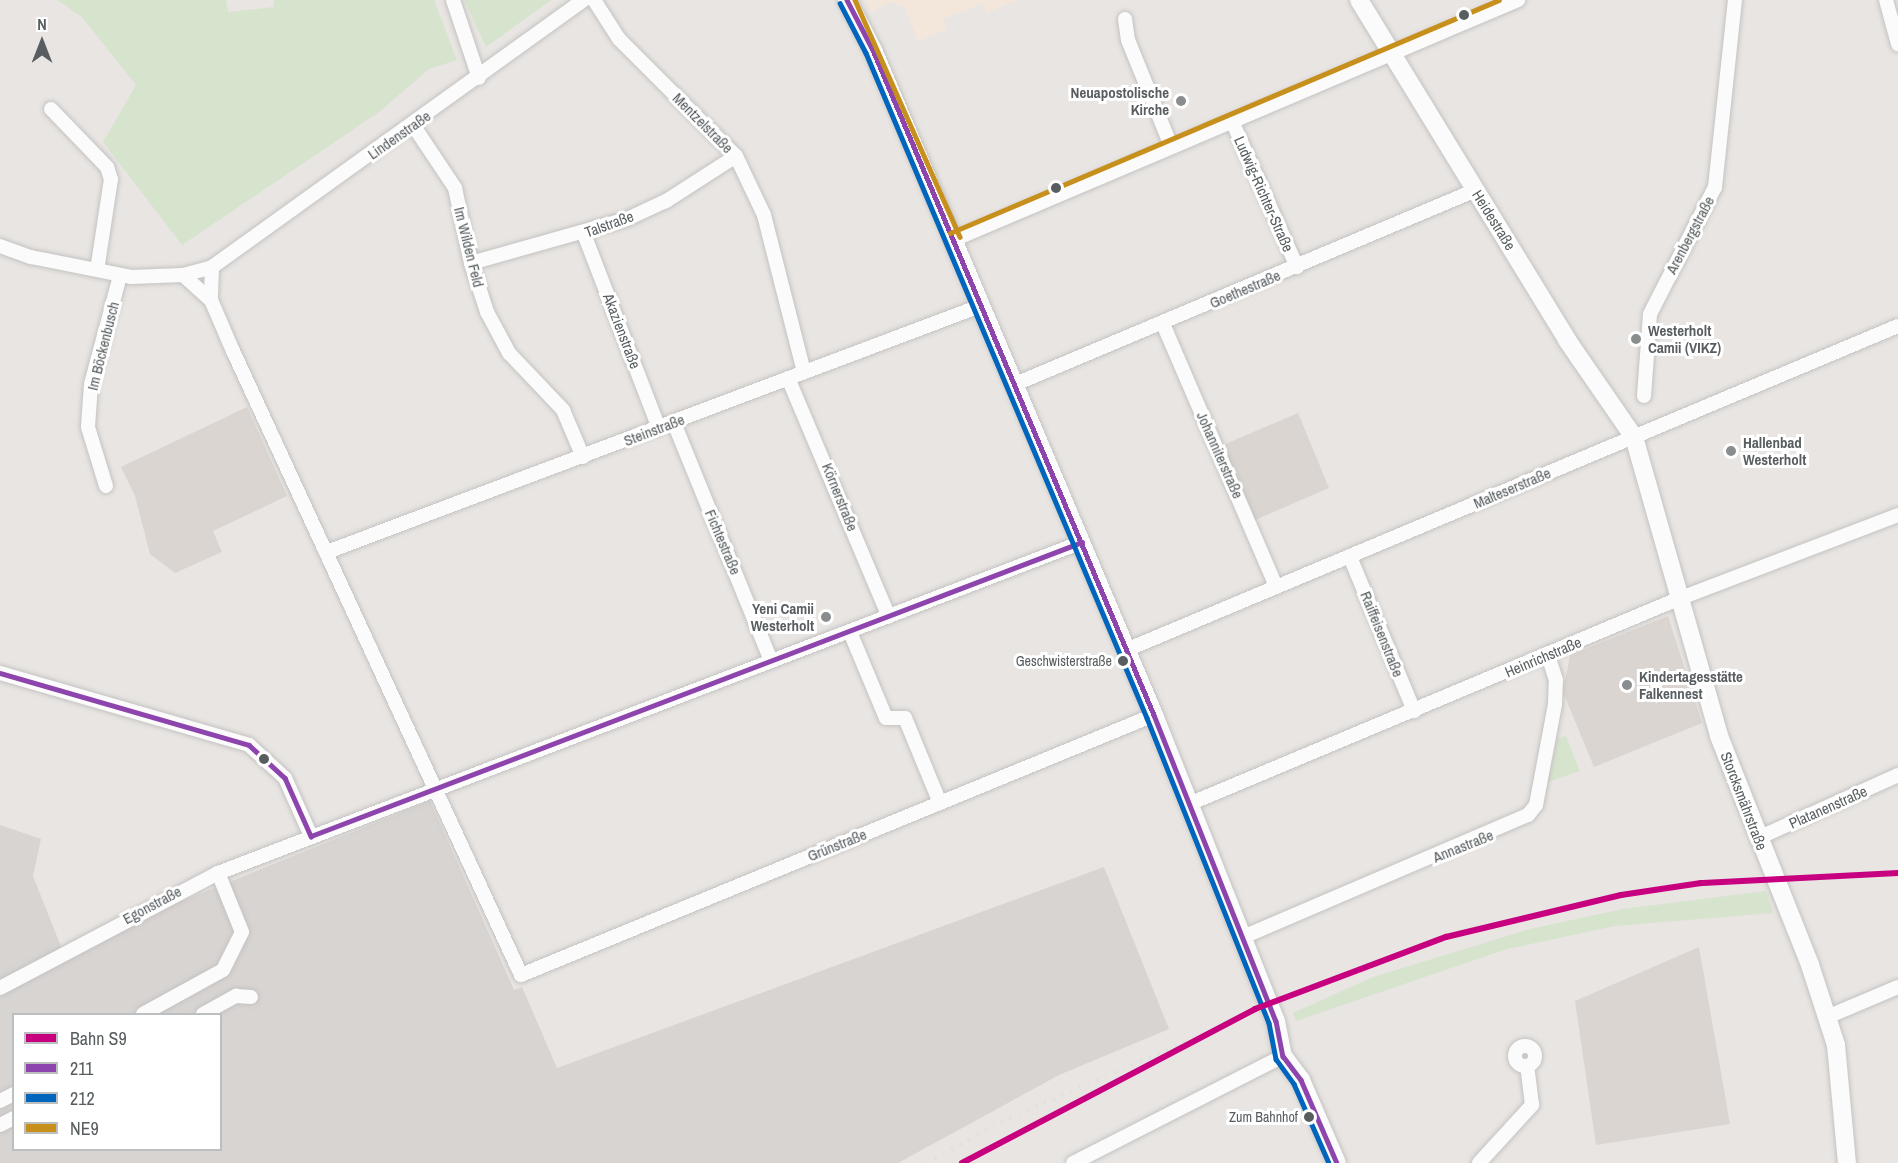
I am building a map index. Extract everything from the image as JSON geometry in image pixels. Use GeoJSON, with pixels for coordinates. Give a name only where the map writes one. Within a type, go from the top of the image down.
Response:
{"type":"FeatureCollection","features":[{"type":"Feature","properties":{"kind":"main road"},"geometry":{"type":"LineString","coordinates":[[847,0],[873,50],[1154,715],[1276,1021],[1283,1056],[1301,1080],[1337,1163]]}},
{"type":"Feature","properties":{"kind":"main road","name":"Heidestraße"},"geometry":{"type":"LineString","coordinates":[[1359,0],[1567,340],[1634,437]]}},
{"type":"Feature","properties":{"kind":"main road","name":"Storcksmährstraße"},"geometry":{"type":"LineString","coordinates":[[1634,437],[1716,726],[1827,1017],[1841,1070],[1847,1163]]}},
{"type":"Feature","properties":{"kind":"street"},"geometry":{"type":"LineString","coordinates":[[453,0],[479,78]]}},
{"type":"Feature","properties":{"kind":"street","name":"Lindenstraße"},"geometry":{"type":"LineString","coordinates":[[212,267],[479,78],[584,0]]}},
{"type":"Feature","properties":{"kind":"street","name":"Mentzelstraße"},"geometry":{"type":"LineString","coordinates":[[594,0],[619,39],[736,156],[764,214],[804,372]]}},
{"type":"Feature","properties":{"kind":"street"},"geometry":{"type":"LineString","coordinates":[[953,240],[1518,0]]}},
{"type":"Feature","properties":{"kind":"street","name":"Arenbergstraße"},"geometry":{"type":"LineString","coordinates":[[1644,396],[1650,314],[1715,188],[1735,0]]}},
{"type":"Feature","properties":{"kind":"street"},"geometry":{"type":"LineString","coordinates":[[1886,0],[1898,44]]}},
{"type":"Feature","properties":{"kind":"street"},"geometry":{"type":"LineString","coordinates":[[1125,19],[1128,40],[1171,146]]}},
{"type":"Feature","properties":{"kind":"street"},"geometry":{"type":"LineString","coordinates":[[51,109],[107,167],[111,179],[97,270]]}},
{"type":"Feature","properties":{"kind":"street","name":"Ludwig-Richter-Straße"},"geometry":{"type":"LineString","coordinates":[[1232,121],[1297,267]]}},
{"type":"Feature","properties":{"kind":"street","name":"Im Wilden Feld"},"geometry":{"type":"LineString","coordinates":[[413,125],[455,189],[471,263],[487,312],[509,353],[563,410],[583,457]]}},
{"type":"Feature","properties":{"kind":"street","name":"Talstraße"},"geometry":{"type":"LineString","coordinates":[[471,263],[584,234],[666,201],[736,156]]}},
{"type":"Feature","properties":{"kind":"street","name":"Goethestraße"},"geometry":{"type":"LineString","coordinates":[[1013,385],[1476,190]]}},
{"type":"Feature","properties":{"kind":"street","name":"Akazienstraße"},"geometry":{"type":"LineString","coordinates":[[584,234],[659,428]]}},
{"type":"Feature","properties":{"kind":"street"},"geometry":{"type":"LineString","coordinates":[[0,246],[120,276],[183,275],[212,267],[211,300]]}},
{"type":"Feature","properties":{"kind":"street"},"geometry":{"type":"LineString","coordinates":[[183,275],[211,300],[436,789]]}},
{"type":"Feature","properties":{"kind":"street","name":"Im Böckenbusch"},"geometry":{"type":"LineString","coordinates":[[106,486],[88,427],[91,384],[120,276]]}},
{"type":"Feature","properties":{"kind":"street","name":"Steinstraße"},"geometry":{"type":"LineString","coordinates":[[327,552],[980,306]]}},
{"type":"Feature","properties":{"kind":"street","name":"Johanniterstraße"},"geometry":{"type":"LineString","coordinates":[[1162,324],[1276,587]]}},
{"type":"Feature","properties":{"kind":"street","name":"Malteserstraße"},"geometry":{"type":"LineString","coordinates":[[1126,650],[1898,326]]}},
{"type":"Feature","properties":{"kind":"street","name":"Körnerstraße"},"geometry":{"type":"LineString","coordinates":[[788,378],[889,617]]}},
{"type":"Feature","properties":{"kind":"street","name":"Fichtestraße"},"geometry":{"type":"LineString","coordinates":[[674,423],[771,661]]}},
{"type":"Feature","properties":{"kind":"street","name":"Heinrichstraße"},"geometry":{"type":"LineString","coordinates":[[1190,804],[1679,599],[1898,515]]}},
{"type":"Feature","properties":{"kind":"street"},"geometry":{"type":"LineString","coordinates":[[0,673],[249,745],[285,778],[311,836],[1082,542]]}},
{"type":"Feature","properties":{"kind":"street","name":"Raiffeisenstraße"},"geometry":{"type":"LineString","coordinates":[[1350,557],[1414,711]]}},
{"type":"Feature","properties":{"kind":"street"},"geometry":{"type":"LineString","coordinates":[[850,632],[886,718],[905,718],[940,803]]}},
{"type":"Feature","properties":{"kind":"street","name":"Annastraße"},"geometry":{"type":"LineString","coordinates":[[1243,937],[1528,815],[1536,805],[1555,704],[1556,680],[1548,655]]}},
{"type":"Feature","properties":{"kind":"street","name":"Grünstraße"},"geometry":{"type":"LineString","coordinates":[[436,789],[521,975],[1154,715]]}},
{"type":"Feature","properties":{"kind":"street","name":"Platanenstraße"},"geometry":{"type":"LineString","coordinates":[[1758,838],[1898,775]]}},
{"type":"Feature","properties":{"kind":"street","name":"Egonstraße"},"geometry":{"type":"LineString","coordinates":[[0,988],[218,873],[311,836]]}},
{"type":"Feature","properties":{"kind":"street"},"geometry":{"type":"LineString","coordinates":[[145,1013],[223,970],[242,932],[218,873]]}},
{"type":"Feature","properties":{"kind":"street"},"geometry":{"type":"LineString","coordinates":[[1827,1017],[1898,987]]}},
{"type":"Feature","properties":{"kind":"street"},"geometry":{"type":"LineString","coordinates":[[205,1013],[236,996],[251,997]]}},
{"type":"Feature","properties":{"kind":"street"},"geometry":{"type":"LineString","coordinates":[[1073,1163],[1283,1056]]}},
{"type":"Feature","properties":{"kind":"street"},"geometry":{"type":"LineString","coordinates":[[1479,1163],[1532,1105],[1527,1066]]}},
{"type":"Feature","properties":{"kind":"shaded area"},"geometry":{"type":"Polygon","coordinates":[[[865,0],[1018,0],[987,13],[983,4],[943,19],[947,29],[918,42],[905,8],[891,2],[871,12],[865,0]]]}},
{"type":"Feature","properties":{"kind":"shaded area"},"geometry":{"type":"Polygon","coordinates":[[[247,407],[287,496],[213,531],[222,552],[175,573],[150,554],[135,496],[121,467],[247,407]]]}},
{"type":"Feature","properties":{"kind":"shaded area"},"geometry":{"type":"Polygon","coordinates":[[[1298,413],[1329,488],[1255,520],[1223,445],[1298,413]]]}},
{"type":"Feature","properties":{"kind":"shaded area","name":"Kindertagesstätte Falkennest"},"geometry":{"type":"Polygon","coordinates":[[[1668,616],[1702,723],[1594,767],[1563,692],[1570,655],[1668,616]]]}},
{"type":"Feature","properties":{"kind":"shaded area"},"geometry":{"type":"Polygon","coordinates":[[[430,801],[514,990],[522,987],[557,1068],[1104,867],[1169,1029],[1059,1075],[898,1163],[0,1163],[0,825],[41,839],[33,876],[66,959],[167,907],[430,801]]]}},
{"type":"Feature","properties":{"kind":"shaded area"},"geometry":{"type":"Polygon","coordinates":[[[1699,947],[1730,1124],[1596,1145],[1575,1001],[1699,947]]]}},
{"type":"Feature","properties":{"kind":"green space"},"geometry":{"type":"Polygon","coordinates":[[[57,0],[226,0],[228,12],[274,7],[274,0],[434,0],[457,60],[429,69],[379,112],[182,245],[103,142],[136,85],[82,17],[57,0]]]}},
{"type":"Feature","properties":{"kind":"green space"},"geometry":{"type":"Polygon","coordinates":[[[464,0],[551,0],[486,47],[464,0]]]}},
{"type":"Feature","properties":{"kind":"green space"},"geometry":{"type":"Polygon","coordinates":[[[1566,736],[1580,771],[1548,782],[1557,739],[1566,736]]]}},
{"type":"Feature","properties":{"kind":"green space"},"geometry":{"type":"Polygon","coordinates":[[[1766,891],[1773,913],[1615,926],[1507,949],[1296,1021],[1293,1013],[1373,977],[1530,929],[1623,909],[1766,891]]]}},
{"type":"Feature","properties":{"kind":"railway"},"geometry":{"type":"LineString","coordinates":[[1001,1122],[1194,1038]]}},
{"type":"Feature","properties":{"kind":"railway"},"geometry":{"type":"LineString","coordinates":[[927,1163],[1008,1118]]}},
{"type":"Feature","properties":{"kind":"rail line","name":"S9"},"geometry":{"type":"LineString","coordinates":[[962,1163],[1255,1009],[1446,937],[1621,895],[1701,883],[1898,873]]}},
{"type":"Feature","properties":{"kind":"transit line","name":"211"},"geometry":{"type":"LineString","coordinates":[[847,0],[873,50],[1154,715],[1276,1021],[1283,1056],[1301,1080],[1337,1163]]}},
{"type":"Feature","properties":{"kind":"transit line","name":"NE9"},"geometry":{"type":"LineString","coordinates":[[855,0],[960,237]]}},
{"type":"Feature","properties":{"kind":"transit line","name":"NE9"},"geometry":{"type":"LineString","coordinates":[[950,233],[1499,0]]}},
{"type":"Feature","properties":{"kind":"transit line","name":"212"},"geometry":{"type":"LineString","coordinates":[[840,3],[866,53],[1147,718],[1269,1023],[1276,1059],[1294,1084],[1329,1163]]}},
{"type":"Feature","properties":{"kind":"transit line","name":"211"},"geometry":{"type":"LineString","coordinates":[[311,836],[1082,542]]}},
{"type":"Feature","properties":{"kind":"transit line","name":"211"},"geometry":{"type":"LineString","coordinates":[[0,673],[249,745],[285,778],[311,836]]}},
{"type":"Feature","properties":{"kind":"place","name":"Neuapostolische Kirche"},"geometry":{"type":"Point","coordinates":[1181,101]}},
{"type":"Feature","properties":{"kind":"place","name":"Westerholt Camii (VIKZ)"},"geometry":{"type":"Point","coordinates":[1636,339]}},
{"type":"Feature","properties":{"kind":"place","name":"Hallenbad Westerholt"},"geometry":{"type":"Point","coordinates":[1731,451]}},
{"type":"Feature","properties":{"kind":"place","name":"Yeni Camii Westerholt"},"geometry":{"type":"Point","coordinates":[826,617]}},
{"type":"Feature","properties":{"kind":"place","name":"Geschwisterstraße"},"geometry":{"type":"Point","coordinates":[1123,661]}},
{"type":"Feature","properties":{"kind":"place","name":"Kindertagesstätte Falkennest"},"geometry":{"type":"Point","coordinates":[1627,685]}},
{"type":"Feature","properties":{"kind":"place","name":"Zum Bahnhof"},"geometry":{"type":"Point","coordinates":[1309,1117]}}]}
